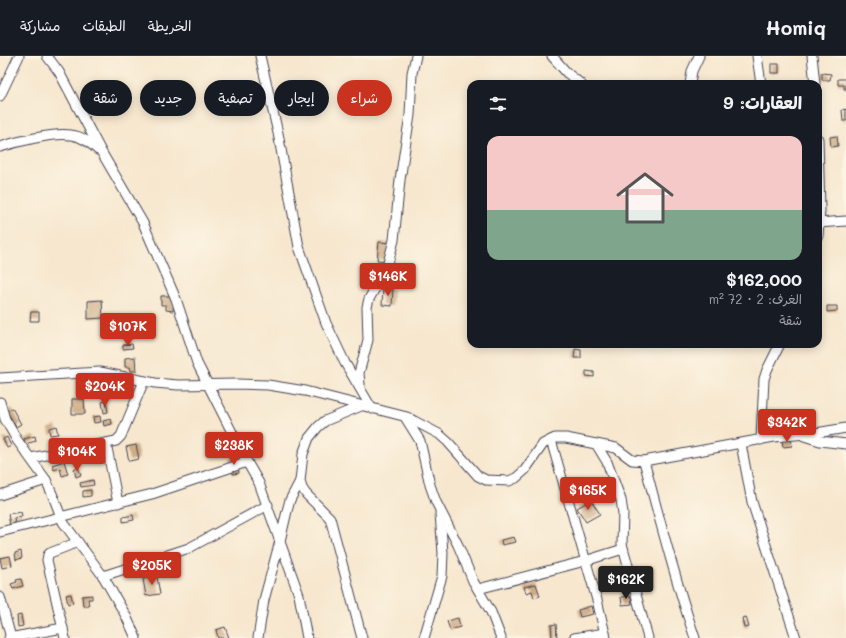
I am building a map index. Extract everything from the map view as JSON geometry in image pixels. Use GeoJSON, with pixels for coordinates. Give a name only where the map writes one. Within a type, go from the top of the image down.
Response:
{"type":"FeatureCollection","features":[{"type":"Feature","properties":{"kind":"street"},"geometry":{"type":"LineString","coordinates":[[0,96],[19,56]]}},
{"type":"Feature","properties":{"kind":"street"},"geometry":{"type":"LineString","coordinates":[[47,56],[59,72],[102,153],[143,223],[176,299],[197,363],[207,385],[259,483],[268,505],[299,595],[307,638]]}},
{"type":"Feature","properties":{"kind":"street"},"geometry":{"type":"LineString","coordinates":[[260,56],[278,133],[299,247],[326,323],[345,363],[372,409]]}},
{"type":"Feature","properties":{"kind":"street"},"geometry":{"type":"LineString","coordinates":[[362,392],[359,378],[361,362],[368,340],[367,307],[371,293],[388,267],[391,256],[400,180],[410,115],[412,72],[416,56]]}},
{"type":"Feature","properties":{"kind":"street"},"geometry":{"type":"LineString","coordinates":[[552,56],[576,80]]}},
{"type":"Feature","properties":{"kind":"street"},"geometry":{"type":"LineString","coordinates":[[691,80],[692,71],[699,56]]}},
{"type":"Feature","properties":{"kind":"street"},"geometry":{"type":"LineString","coordinates":[[757,56],[760,80]]}},
{"type":"Feature","properties":{"kind":"street"},"geometry":{"type":"LineString","coordinates":[[812,56],[815,80]]}},
{"type":"Feature","properties":{"kind":"street"},"geometry":{"type":"LineString","coordinates":[[0,147],[59,134],[71,135],[89,142],[102,153]]}},
{"type":"Feature","properties":{"kind":"street"},"geometry":{"type":"LineString","coordinates":[[822,223],[846,221]]}},
{"type":"Feature","properties":{"kind":"street"},"geometry":{"type":"LineString","coordinates":[[761,440],[764,379],[778,348]]}},
{"type":"Feature","properties":{"kind":"street"},"geometry":{"type":"LineString","coordinates":[[0,378],[100,372],[144,381],[178,385],[268,385],[304,391],[405,417],[439,434],[478,476],[486,480],[509,481],[516,478],[525,470],[539,449],[555,438],[566,438],[616,448],[632,460],[644,461],[780,436],[799,435],[846,428]]}},
{"type":"Feature","properties":{"kind":"street"},"geometry":{"type":"LineString","coordinates":[[31,458],[116,441],[121,436],[144,381]]}},
{"type":"Feature","properties":{"kind":"street"},"geometry":{"type":"LineString","coordinates":[[0,402],[5,419],[17,440],[46,480],[62,522],[102,576],[126,616],[136,638]]}},
{"type":"Feature","properties":{"kind":"street"},"geometry":{"type":"LineString","coordinates":[[258,638],[264,600],[290,500],[300,481],[303,454],[310,438],[318,427],[325,421],[361,406]]}},
{"type":"Feature","properties":{"kind":"street"},"geometry":{"type":"LineString","coordinates":[[405,417],[420,441],[433,496],[458,545],[471,576],[491,612],[501,638]]}},
{"type":"Feature","properties":{"kind":"street"},"geometry":{"type":"LineString","coordinates":[[799,435],[820,441],[846,444]]}},
{"type":"Feature","properties":{"kind":"street"},"geometry":{"type":"LineString","coordinates":[[551,440],[605,636],[574,638]]}},
{"type":"Feature","properties":{"kind":"street"},"geometry":{"type":"LineString","coordinates":[[106,443],[118,503]]}},
{"type":"Feature","properties":{"kind":"street"},"geometry":{"type":"LineString","coordinates":[[596,444],[607,462],[620,500],[623,513],[621,541],[648,638]]}},
{"type":"Feature","properties":{"kind":"street"},"geometry":{"type":"LineString","coordinates":[[741,444],[752,502],[796,638]]}},
{"type":"Feature","properties":{"kind":"street"},"geometry":{"type":"LineString","coordinates":[[644,461],[672,566],[695,638]]}},
{"type":"Feature","properties":{"kind":"street"},"geometry":{"type":"LineString","coordinates":[[0,532],[152,494],[247,462]]}},
{"type":"Feature","properties":{"kind":"street"},"geometry":{"type":"LineString","coordinates":[[0,495],[46,480]]}},
{"type":"Feature","properties":{"kind":"street"},"geometry":{"type":"LineString","coordinates":[[300,481],[306,494],[330,518],[362,638]]}},
{"type":"Feature","properties":{"kind":"street"},"geometry":{"type":"LineString","coordinates":[[102,576],[190,548],[268,505]]}},
{"type":"Feature","properties":{"kind":"street"},"geometry":{"type":"LineString","coordinates":[[424,638],[442,576],[443,553],[440,510]]}},
{"type":"Feature","properties":{"kind":"street"},"geometry":{"type":"LineString","coordinates":[[66,638],[47,560],[50,553],[78,542]]}},
{"type":"Feature","properties":{"kind":"street"},"geometry":{"type":"LineString","coordinates":[[478,589],[585,561],[623,548]]}},
{"type":"Feature","properties":{"kind":"street"},"geometry":{"type":"LineString","coordinates":[[0,597],[10,638],[63,628]]}},
{"type":"Feature","properties":{"kind":"building"},"geometry":{"type":"Polygon","coordinates":[[[771,64],[779,64],[779,73],[771,73],[771,64]]]}},
{"type":"Feature","properties":{"kind":"building"},"geometry":{"type":"Polygon","coordinates":[[[822,73],[831,74],[830,80],[822,80],[822,73]]]}},
{"type":"Feature","properties":{"kind":"building"},"geometry":{"type":"Polygon","coordinates":[[[838,79],[846,79],[846,89],[844,89],[844,85],[838,85],[838,79]]]}},
{"type":"Feature","properties":{"kind":"building"},"geometry":{"type":"Polygon","coordinates":[[[846,109],[846,121],[843,121],[842,110],[846,109]]]}},
{"type":"Feature","properties":{"kind":"building"},"geometry":{"type":"Polygon","coordinates":[[[837,136],[838,146],[831,147],[830,137],[837,136]]]}},
{"type":"Feature","properties":{"kind":"building"},"geometry":{"type":"Polygon","coordinates":[[[379,242],[391,243],[389,261],[377,260],[379,242]]]}},
{"type":"Feature","properties":{"kind":"building"},"geometry":{"type":"Polygon","coordinates":[[[383,288],[393,289],[392,306],[382,305],[383,288]]]}},
{"type":"Feature","properties":{"kind":"building"},"geometry":{"type":"Polygon","coordinates":[[[161,296],[174,296],[173,311],[166,310],[166,305],[161,305],[161,296]]]}},
{"type":"Feature","properties":{"kind":"building"},"geometry":{"type":"Polygon","coordinates":[[[102,300],[103,318],[88,319],[88,301],[102,300]]]}},
{"type":"Feature","properties":{"kind":"building"},"geometry":{"type":"Polygon","coordinates":[[[827,306],[837,306],[837,311],[827,312],[827,306]]]}},
{"type":"Feature","properties":{"kind":"building"},"geometry":{"type":"Polygon","coordinates":[[[31,312],[39,312],[39,321],[30,321],[31,312]]]}},
{"type":"Feature","properties":{"kind":"building"},"geometry":{"type":"Polygon","coordinates":[[[132,344],[133,348],[123,349],[123,345],[132,344]]]}},
{"type":"Feature","properties":{"kind":"building"},"geometry":{"type":"Polygon","coordinates":[[[575,349],[581,350],[581,358],[574,358],[575,349]]]}},
{"type":"Feature","properties":{"kind":"building"},"geometry":{"type":"Polygon","coordinates":[[[135,357],[136,371],[131,371],[130,367],[125,367],[125,358],[135,357]]]}},
{"type":"Feature","properties":{"kind":"building"},"geometry":{"type":"Polygon","coordinates":[[[586,371],[594,372],[594,377],[586,376],[586,371]]]}},
{"type":"Feature","properties":{"kind":"building"},"geometry":{"type":"Polygon","coordinates":[[[72,399],[84,399],[85,414],[72,414],[72,399]]]}},
{"type":"Feature","properties":{"kind":"building"},"geometry":{"type":"Polygon","coordinates":[[[106,401],[108,412],[104,413],[102,402],[106,401]]]}},
{"type":"Feature","properties":{"kind":"building"},"geometry":{"type":"Polygon","coordinates":[[[12,408],[21,424],[16,427],[7,411],[12,408]]]}},
{"type":"Feature","properties":{"kind":"building"},"geometry":{"type":"Polygon","coordinates":[[[100,416],[101,422],[94,423],[93,417],[100,416]]]}},
{"type":"Feature","properties":{"kind":"building"},"geometry":{"type":"Polygon","coordinates":[[[111,419],[112,424],[104,426],[103,421],[111,419]]]}},
{"type":"Feature","properties":{"kind":"building"},"geometry":{"type":"Polygon","coordinates":[[[56,426],[58,434],[50,435],[49,428],[56,426]]]}},
{"type":"Feature","properties":{"kind":"building"},"geometry":{"type":"Polygon","coordinates":[[[35,436],[36,441],[25,444],[24,439],[35,436]]]}},
{"type":"Feature","properties":{"kind":"building"},"geometry":{"type":"Polygon","coordinates":[[[7,437],[11,446],[7,448],[3,439],[7,437]]]}},
{"type":"Feature","properties":{"kind":"building"},"geometry":{"type":"Polygon","coordinates":[[[791,439],[792,446],[783,447],[782,440],[791,439]]]}},
{"type":"Feature","properties":{"kind":"building"},"geometry":{"type":"Polygon","coordinates":[[[136,445],[139,459],[129,461],[126,447],[136,445]]]}},
{"type":"Feature","properties":{"kind":"building"},"geometry":{"type":"Polygon","coordinates":[[[236,457],[239,473],[233,474],[230,458],[236,457]]]}},
{"type":"Feature","properties":{"kind":"building"},"geometry":{"type":"Polygon","coordinates":[[[64,461],[68,474],[62,476],[60,468],[54,470],[52,465],[64,461]]]}},
{"type":"Feature","properties":{"kind":"building"},"geometry":{"type":"Polygon","coordinates":[[[78,467],[81,475],[76,477],[74,469],[78,467]]]}},
{"type":"Feature","properties":{"kind":"building"},"geometry":{"type":"Polygon","coordinates":[[[93,480],[94,485],[81,487],[80,483],[93,480]]]}},
{"type":"Feature","properties":{"kind":"building"},"geometry":{"type":"Polygon","coordinates":[[[91,490],[91,496],[83,497],[83,491],[91,490]]]}},
{"type":"Feature","properties":{"kind":"building"},"geometry":{"type":"Polygon","coordinates":[[[591,500],[600,514],[586,522],[577,508],[591,500]]]}},
{"type":"Feature","properties":{"kind":"building"},"geometry":{"type":"Polygon","coordinates":[[[21,512],[22,516],[14,518],[15,525],[10,526],[8,514],[21,512]]]}},
{"type":"Feature","properties":{"kind":"building"},"geometry":{"type":"Polygon","coordinates":[[[133,515],[134,520],[123,522],[123,517],[133,515]]]}},
{"type":"Feature","properties":{"kind":"building"},"geometry":{"type":"Polygon","coordinates":[[[514,537],[516,542],[502,545],[501,540],[514,537]]]}},
{"type":"Feature","properties":{"kind":"building"},"geometry":{"type":"Polygon","coordinates":[[[21,551],[22,558],[16,560],[15,553],[21,551]]]}},
{"type":"Feature","properties":{"kind":"building"},"geometry":{"type":"Polygon","coordinates":[[[10,556],[12,566],[2,568],[0,558],[10,556]]]}},
{"type":"Feature","properties":{"kind":"building"},"geometry":{"type":"Polygon","coordinates":[[[157,577],[160,594],[146,596],[143,579],[157,577]]]}},
{"type":"Feature","properties":{"kind":"building"},"geometry":{"type":"Polygon","coordinates":[[[21,579],[23,586],[13,589],[11,584],[17,582],[16,580],[21,579]]]}},
{"type":"Feature","properties":{"kind":"building"},"geometry":{"type":"Polygon","coordinates":[[[536,584],[540,596],[534,598],[532,591],[526,593],[524,587],[536,584]]]}},
{"type":"Feature","properties":{"kind":"building"},"geometry":{"type":"Polygon","coordinates":[[[71,594],[73,603],[68,604],[66,595],[71,594]]]}},
{"type":"Feature","properties":{"kind":"building"},"geometry":{"type":"Polygon","coordinates":[[[92,595],[92,599],[88,599],[89,606],[83,606],[82,596],[92,595]]]}},
{"type":"Feature","properties":{"kind":"building"},"geometry":{"type":"Polygon","coordinates":[[[631,596],[632,604],[622,605],[621,597],[631,596]]]}},
{"type":"Feature","properties":{"kind":"building"},"geometry":{"type":"Polygon","coordinates":[[[591,606],[593,614],[580,617],[578,610],[591,606]]]}},
{"type":"Feature","properties":{"kind":"building"},"geometry":{"type":"Polygon","coordinates":[[[21,615],[23,626],[18,627],[17,616],[21,615]]]}},
{"type":"Feature","properties":{"kind":"building"},"geometry":{"type":"Polygon","coordinates":[[[746,617],[749,627],[744,628],[742,618],[746,617]]]}},
{"type":"Feature","properties":{"kind":"building"},"geometry":{"type":"Polygon","coordinates":[[[458,618],[460,627],[450,630],[447,621],[458,618]]]}},
{"type":"Feature","properties":{"kind":"building"},"geometry":{"type":"Polygon","coordinates":[[[556,624],[557,638],[552,638],[551,625],[556,624]]]}},
{"type":"Feature","properties":{"kind":"building"},"geometry":{"type":"Polygon","coordinates":[[[225,627],[229,638],[218,638],[216,630],[225,627]]]}}]}
